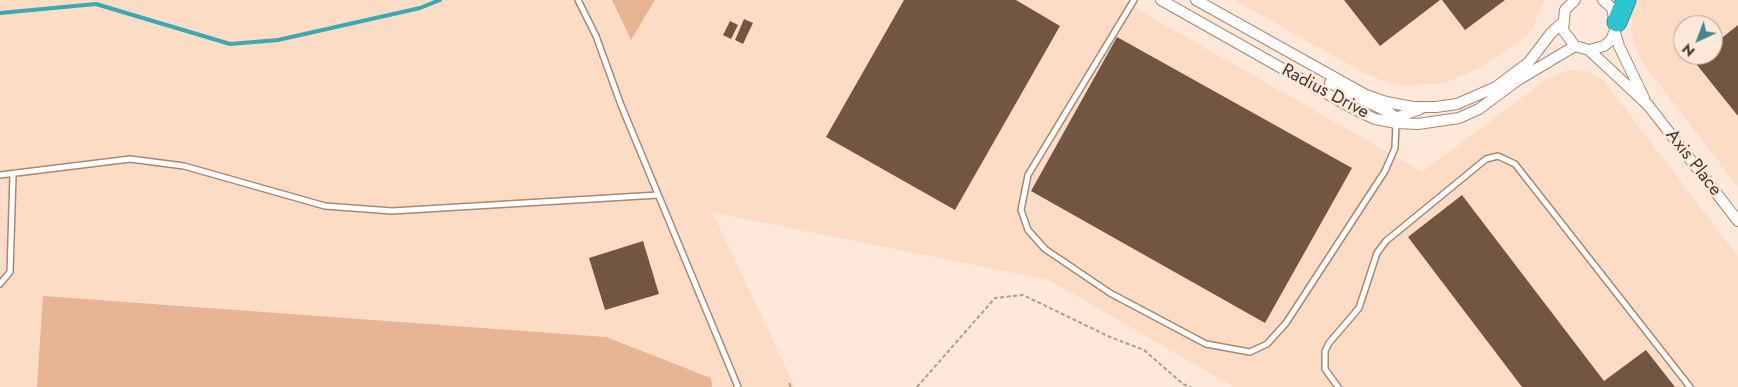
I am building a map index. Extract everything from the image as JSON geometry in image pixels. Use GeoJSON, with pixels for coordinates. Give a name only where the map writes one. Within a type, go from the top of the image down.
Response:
{"type":"FeatureCollection","features":[{"type":"Feature","properties":{"kind":"highway"},"geometry":{"type":"LineString","coordinates":[[1616,28],[1626,0]]}},
{"type":"Feature","properties":{"kind":"street","name":"Radius Drive"},"geometry":{"type":"LineString","coordinates":[[1161,0],[1354,110],[1396,123],[1418,124],[1460,118],[1479,109],[1518,80],[1575,46]]}},
{"type":"Feature","properties":{"kind":"street"},"geometry":{"type":"LineString","coordinates":[[1173,0],[1190,10],[1214,30]]}},
{"type":"Feature","properties":{"kind":"street","name":"Radius Drive"},"geometry":{"type":"LineString","coordinates":[[1196,0],[1366,95],[1386,102],[1427,107],[1457,104],[1496,87],[1529,62],[1551,33],[1562,23],[1565,10],[1575,0]]}},
{"type":"Feature","properties":{"kind":"street","name":"Axis Place"},"geometry":{"type":"LineString","coordinates":[[1603,0],[1612,8],[1619,46],[1648,105]]}},
{"type":"Feature","properties":{"kind":"street"},"geometry":{"type":"LineString","coordinates":[[1562,23],[1566,36],[1575,46],[1589,50],[1604,46],[1616,28]]}},
{"type":"Feature","properties":{"kind":"street","name":"Axis Place"},"geometry":{"type":"LineString","coordinates":[[1589,50],[1648,105],[1738,221]]}},
{"type":"Feature","properties":{"kind":"street"},"geometry":{"type":"LineString","coordinates":[[1298,58],[1317,76],[1345,93],[1388,112],[1394,116],[1396,123]]}},
{"type":"Feature","properties":{"kind":"street"},"geometry":{"type":"LineString","coordinates":[[1396,123],[1401,116],[1427,107]]}},
{"type":"Feature","properties":{"kind":"lane"},"geometry":{"type":"LineString","coordinates":[[578,0],[596,36],[658,195],[738,387]]}},
{"type":"Feature","properties":{"kind":"lane"},"geometry":{"type":"LineString","coordinates":[[1134,0],[1028,175],[1021,210],[1028,230],[1045,249],[1110,293],[1206,344],[1250,352],[1267,344],[1286,323],[1386,171],[1395,148],[1396,123]]}},
{"type":"Feature","properties":{"kind":"lane"},"geometry":{"type":"LineString","coordinates":[[1338,387],[1325,369],[1325,351],[1360,308],[1377,253],[1386,241],[1486,159],[1498,156],[1515,164],[1690,387]]}},
{"type":"Feature","properties":{"kind":"lane"},"geometry":{"type":"LineString","coordinates":[[0,175],[14,175],[130,159],[184,166],[325,206],[392,211],[658,195]]}},
{"type":"Feature","properties":{"kind":"lane"},"geometry":{"type":"LineString","coordinates":[[0,284],[10,272],[14,175]]}},
{"type":"Feature","properties":{"kind":"path"},"geometry":{"type":"LineString","coordinates":[[917,387],[995,298],[1023,294],[1110,337],[1144,350],[1183,384],[1191,387]]}},
{"type":"Feature","properties":{"kind":"path"},"geometry":{"type":"LineString","coordinates":[[789,383],[791,387]]}},
{"type":"Feature","properties":{"kind":"shaded area"},"geometry":{"type":"Polygon","coordinates":[[[0,0],[612,0],[631,39],[655,0],[1121,0],[1422,172],[1546,80],[1566,71],[1585,70],[1604,81],[1738,257],[1738,387],[1234,387],[1049,280],[712,212],[795,387],[0,387],[0,0]]]}},
{"type":"Feature","properties":{"kind":"shaded area"},"geometry":{"type":"Polygon","coordinates":[[[612,0],[655,0],[631,40],[612,0]]]}},
{"type":"Feature","properties":{"kind":"shaded area"},"geometry":{"type":"Polygon","coordinates":[[[1235,0],[1544,0],[1531,32],[1486,65],[1445,83],[1400,86],[1367,75],[1235,0]]]}},
{"type":"Feature","properties":{"kind":"shaded area"},"geometry":{"type":"Polygon","coordinates":[[[1639,0],[1738,0],[1738,187],[1640,59],[1631,32],[1632,9],[1639,0]]]}},
{"type":"Feature","properties":{"kind":"shaded area"},"geometry":{"type":"Polygon","coordinates":[[[43,296],[606,337],[711,378],[712,387],[37,387],[43,296]]]}},
{"type":"Feature","properties":{"kind":"building"},"geometry":{"type":"Polygon","coordinates":[[[904,0],[1016,0],[1060,26],[955,210],[826,137],[904,0]]]}},
{"type":"Feature","properties":{"kind":"building"},"geometry":{"type":"Polygon","coordinates":[[[1344,0],[1440,0],[1380,46],[1344,0]]]}},
{"type":"Feature","properties":{"kind":"building"},"geometry":{"type":"Polygon","coordinates":[[[1442,0],[1505,0],[1465,30],[1442,0]]]}},
{"type":"Feature","properties":{"kind":"building"},"geometry":{"type":"Polygon","coordinates":[[[744,19],[753,23],[743,44],[735,40],[744,19]]]}},
{"type":"Feature","properties":{"kind":"building"},"geometry":{"type":"Polygon","coordinates":[[[730,21],[738,25],[731,39],[723,35],[730,21]]]}},
{"type":"Feature","properties":{"kind":"building"},"geometry":{"type":"Polygon","coordinates":[[[1738,25],[1738,116],[1697,65],[1723,65],[1723,37],[1738,25]]]}},
{"type":"Feature","properties":{"kind":"building"},"geometry":{"type":"Polygon","coordinates":[[[1117,37],[1352,168],[1265,323],[1031,191],[1117,37]]]}},
{"type":"Feature","properties":{"kind":"building"},"geometry":{"type":"Polygon","coordinates":[[[1462,195],[1604,381],[1646,350],[1675,387],[1522,387],[1408,237],[1462,195]]]}},
{"type":"Feature","properties":{"kind":"building"},"geometry":{"type":"Polygon","coordinates":[[[643,241],[659,294],[605,310],[589,258],[643,241]]]}},
{"type":"Feature","properties":{"kind":"waterway"},"geometry":{"type":"LineString","coordinates":[[0,13],[96,4],[230,44],[278,40],[420,8],[440,0]]}}]}
